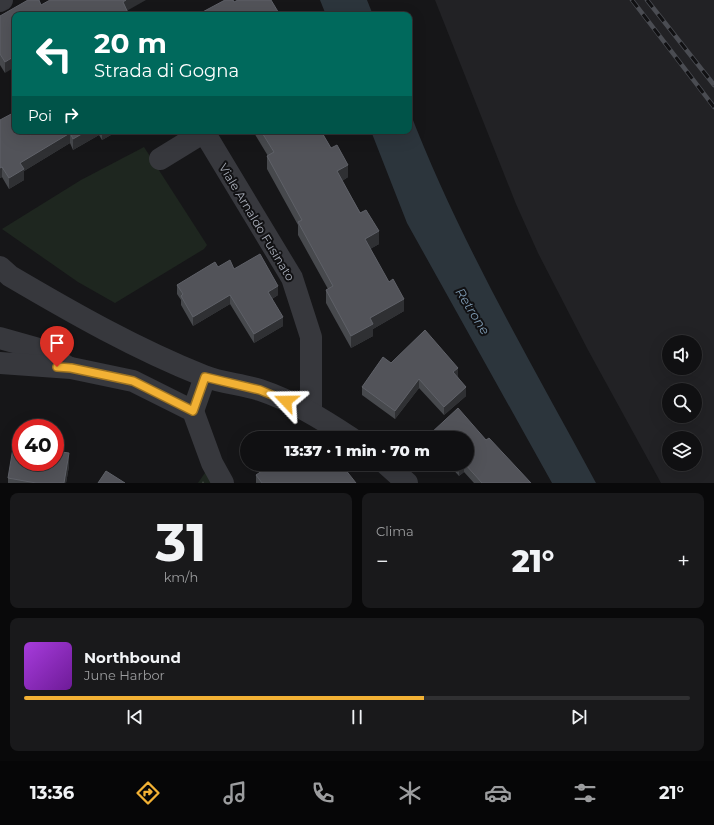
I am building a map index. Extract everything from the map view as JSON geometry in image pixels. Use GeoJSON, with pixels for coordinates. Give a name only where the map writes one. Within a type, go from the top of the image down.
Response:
{"type":"FeatureCollection","features":[{"type":"Feature","properties":{"kind":"street","name":"Viale Arnaldo Fusinato"},"geometry":{"type":"LineString","coordinates":[[160,159],[201,134]]}},
{"type":"Feature","properties":{"kind":"street","name":"Viale Arnaldo Fusinato"},"geometry":{"type":"LineString","coordinates":[[205,134],[292,278],[311,337],[312,412]]}},
{"type":"Feature","properties":{"kind":"street"},"geometry":{"type":"LineString","coordinates":[[3,276],[84,320],[144,350],[205,377],[260,390],[312,412],[340,431]]}},
{"type":"Feature","properties":{"kind":"street"},"geometry":{"type":"LineString","coordinates":[[0,338],[39,349],[71,368]]}},
{"type":"Feature","properties":{"kind":"street"},"geometry":{"type":"LineString","coordinates":[[0,363],[71,368],[133,381],[193,411]]}},
{"type":"Feature","properties":{"kind":"street"},"geometry":{"type":"LineString","coordinates":[[205,377],[193,411],[212,463],[223,483]]}},
{"type":"Feature","properties":{"kind":"street"},"geometry":{"type":"LineString","coordinates":[[394,471],[407,483]]}},
{"type":"Feature","properties":{"kind":"shaded area"},"geometry":{"type":"Polygon","coordinates":[[[435,0],[714,0],[714,483],[661,483],[588,350],[538,253],[516,204],[435,0]]]}},
{"type":"Feature","properties":{"kind":"green space"},"geometry":{"type":"Polygon","coordinates":[[[144,147],[207,245],[204,249],[115,303],[78,282],[2,229],[81,180],[144,147]]]}},
{"type":"Feature","properties":{"kind":"green space"},"geometry":{"type":"Polygon","coordinates":[[[212,463],[223,483],[198,483],[212,463]]]}},
{"type":"Feature","properties":{"kind":"water"},"geometry":{"type":"Polygon","coordinates":[[[320,0],[367,0],[372,12],[325,12],[320,0]]]}},
{"type":"Feature","properties":{"kind":"water","name":"Retrone"},"geometry":{"type":"Polygon","coordinates":[[[412,117],[450,206],[496,300],[596,483],[552,483],[407,223],[372,134],[412,134],[412,117]]]}},
{"type":"Feature","properties":{"kind":"building"},"geometry":{"type":"Polygon","coordinates":[[[28,0],[39,0],[41,5],[50,0],[126,0],[123,2],[128,12],[12,12],[12,58],[5,62],[0,54],[0,16],[28,0]]]}},
{"type":"Feature","properties":{"kind":"building"},"geometry":{"type":"Polygon","coordinates":[[[225,0],[233,0],[234,2],[238,0],[271,0],[278,12],[203,12],[225,0]]]}},
{"type":"Feature","properties":{"kind":"building"},"geometry":{"type":"Polygon","coordinates":[[[12,114],[12,134],[68,134],[20,163],[24,169],[9,178],[2,167],[0,168],[0,120],[12,114]]]}},
{"type":"Feature","properties":{"kind":"building"},"geometry":{"type":"Polygon","coordinates":[[[70,134],[82,134],[73,139],[70,134]]]}},
{"type":"Feature","properties":{"kind":"building"},"geometry":{"type":"Polygon","coordinates":[[[263,134],[323,134],[331,148],[337,145],[348,165],[337,171],[360,213],[366,210],[379,231],[365,239],[389,282],[393,279],[404,299],[370,318],[373,324],[351,336],[326,290],[333,286],[298,222],[302,220],[267,156],[274,152],[263,134]]]}},
{"type":"Feature","properties":{"kind":"building"},"geometry":{"type":"Polygon","coordinates":[[[260,254],[278,286],[268,292],[283,317],[254,334],[230,295],[193,317],[181,296],[183,294],[177,285],[215,262],[218,267],[230,260],[234,269],[260,254]]]}},
{"type":"Feature","properties":{"kind":"building"},"geometry":{"type":"Polygon","coordinates":[[[425,330],[458,368],[453,372],[466,387],[444,407],[419,379],[395,411],[362,387],[383,357],[391,363],[425,330]]]}},
{"type":"Feature","properties":{"kind":"building"},"geometry":{"type":"Polygon","coordinates":[[[458,408],[486,440],[489,438],[531,483],[482,483],[471,471],[474,471],[474,431],[433,431],[458,408]]]}},
{"type":"Feature","properties":{"kind":"building"},"geometry":{"type":"Polygon","coordinates":[[[64,452],[69,453],[64,483],[36,483],[8,478],[12,454],[12,471],[64,471],[64,452]]]}},
{"type":"Feature","properties":{"kind":"building"},"geometry":{"type":"Polygon","coordinates":[[[106,471],[125,483],[98,483],[106,471]]]}},
{"type":"Feature","properties":{"kind":"building"},"geometry":{"type":"Polygon","coordinates":[[[262,471],[347,471],[356,483],[262,483],[256,475],[262,471]]]}},
{"type":"Feature","properties":{"kind":"railway"},"geometry":{"type":"LineString","coordinates":[[632,0],[714,107]]}},
{"type":"Feature","properties":{"kind":"railway"},"geometry":{"type":"LineString","coordinates":[[647,0],[714,85]]}},
{"type":"Feature","properties":{"kind":"route"},"geometry":{"type":"LineString","coordinates":[[57,367],[71,368],[133,381],[193,411],[205,377],[260,390],[286,401]]}}]}
